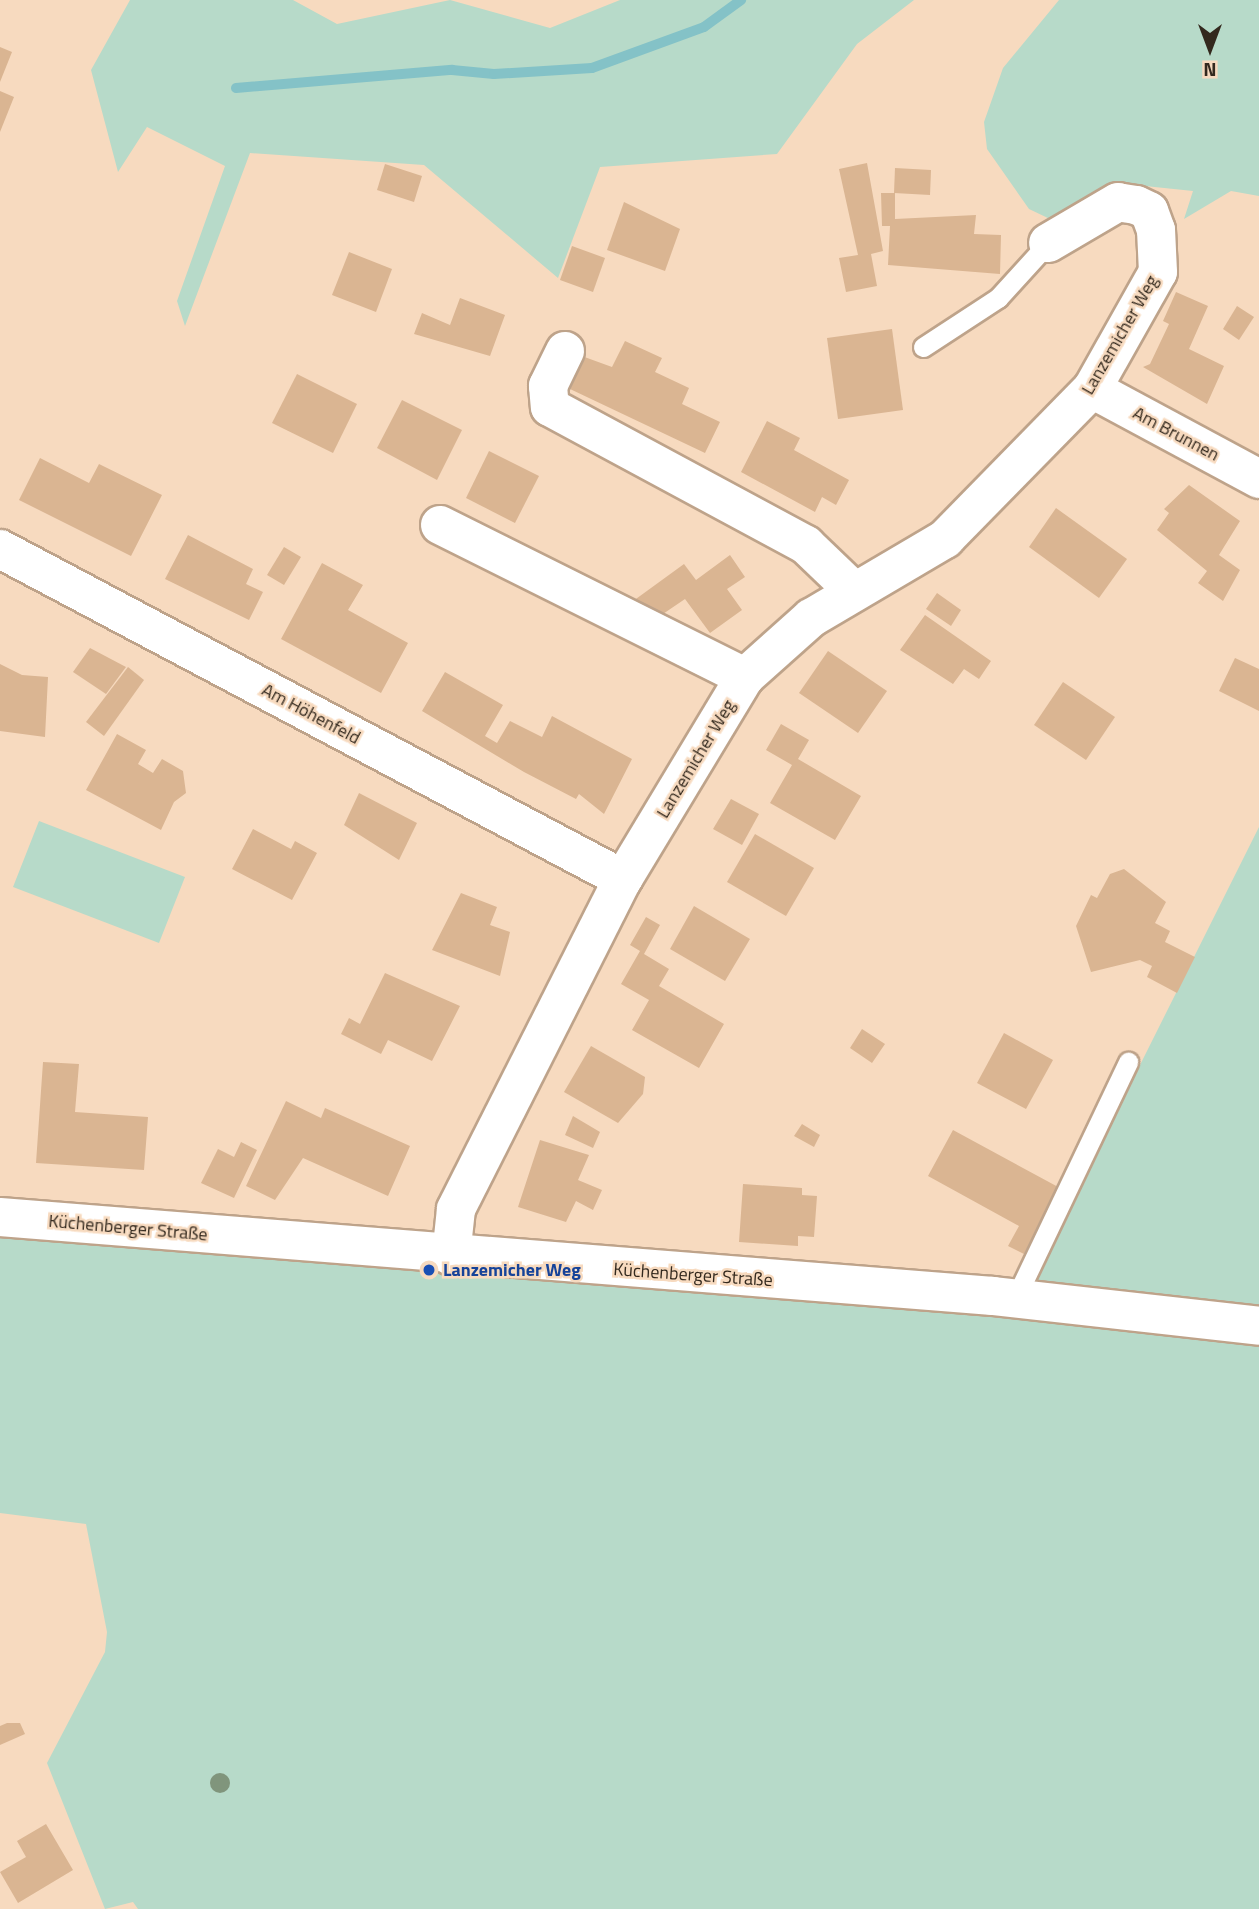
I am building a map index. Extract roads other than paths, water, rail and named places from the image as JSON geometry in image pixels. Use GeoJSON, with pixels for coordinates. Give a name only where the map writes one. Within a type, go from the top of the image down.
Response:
{"type":"FeatureCollection","features":[{"type":"Feature","properties":{"kind":"street","name":"Lanzemicher Weg"},"geometry":{"type":"LineString","coordinates":[[451,1256],[456,1209],[623,879],[745,677],[853,590],[945,539],[1092,389],[1158,272],[1156,230],[1149,211],[1118,202],[1048,243]]}},
{"type":"Feature","properties":{"kind":"street"},"geometry":{"type":"LineString","coordinates":[[565,351],[548,386],[550,407],[806,545],[853,590]]}},
{"type":"Feature","properties":{"kind":"street","name":"Am Brunnen"},"geometry":{"type":"LineString","coordinates":[[1092,389],[1259,479]]}},
{"type":"Feature","properties":{"kind":"street"},"geometry":{"type":"LineString","coordinates":[[440,525],[745,677]]}},
{"type":"Feature","properties":{"kind":"street","name":"Am Höhenfeld"},"geometry":{"type":"LineString","coordinates":[[0,549],[623,879]]}},
{"type":"Feature","properties":{"kind":"street","name":"Küchenberger Straße"},"geometry":{"type":"LineString","coordinates":[[0,1217],[451,1256],[1015,1299],[1259,1326]]}},
{"type":"Feature","properties":{"kind":"lane"},"geometry":{"type":"LineString","coordinates":[[923,347],[998,298],[1048,243]]}},
{"type":"Feature","properties":{"kind":"lane"},"geometry":{"type":"LineString","coordinates":[[1015,1299],[1128,1062]]}},
{"type":"Feature","properties":{"kind":"waterway"},"geometry":{"type":"LineString","coordinates":[[236,88],[452,70],[494,74],[592,68],[704,27],[741,0]]}},
{"type":"Feature","properties":{"kind":"place","name":"Lanzemicher Weg"},"geometry":{"type":"Point","coordinates":[429,1270]}}]}
